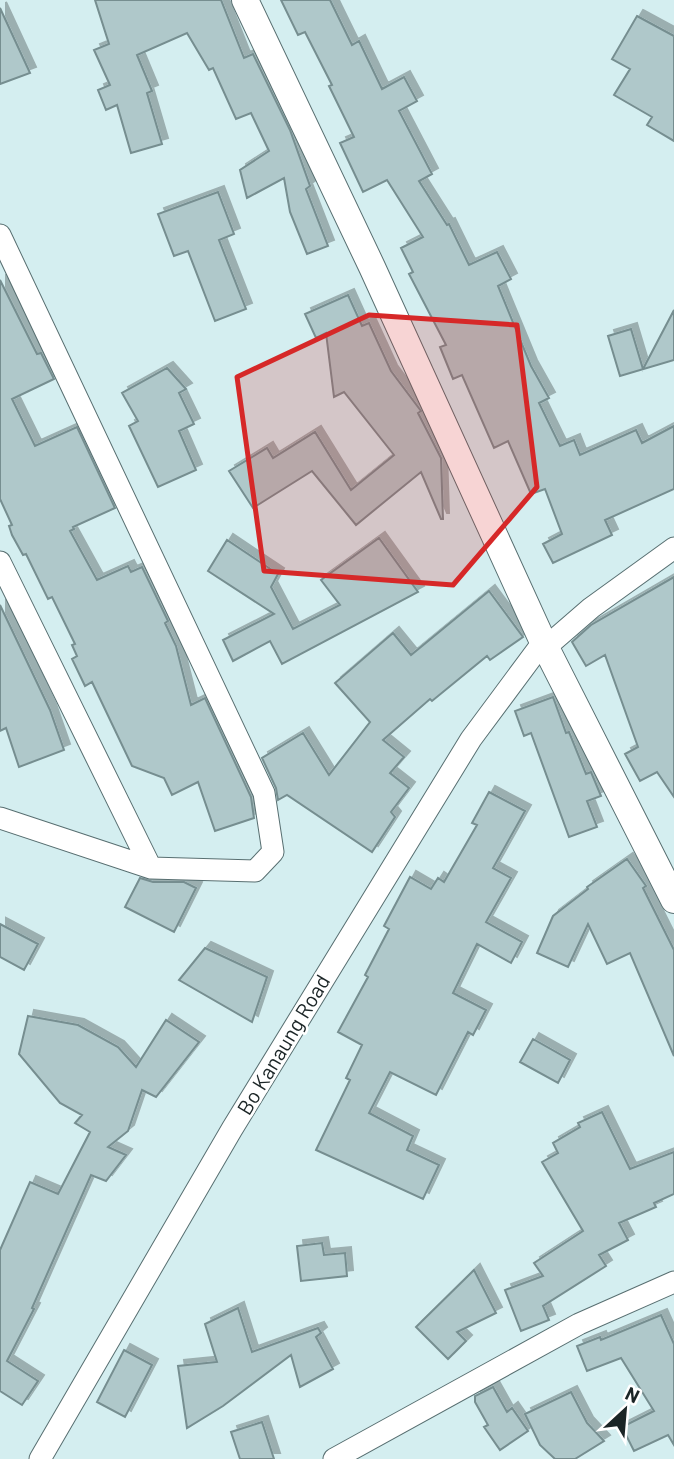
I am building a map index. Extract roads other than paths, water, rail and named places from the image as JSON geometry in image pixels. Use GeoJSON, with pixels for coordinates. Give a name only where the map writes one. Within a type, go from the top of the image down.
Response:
{"type":"FeatureCollection","features":[{"type":"Feature","properties":{"kind":"street"},"geometry":{"type":"LineString","coordinates":[[245,0],[378,280],[545,644],[674,900]]}},
{"type":"Feature","properties":{"kind":"street"},"geometry":{"type":"LineString","coordinates":[[0,235],[264,793],[273,852],[255,871],[151,868],[0,818]]}},
{"type":"Feature","properties":{"kind":"street","name":"Bo Kanaung Road"},"geometry":{"type":"LineString","coordinates":[[40,1459],[232,1129],[464,751],[545,644],[674,548]]}},
{"type":"Feature","properties":{"kind":"street"},"geometry":{"type":"LineString","coordinates":[[0,562],[151,868]]}},
{"type":"Feature","properties":{"kind":"street"},"geometry":{"type":"LineString","coordinates":[[334,1459],[579,1324],[674,1282]]}}]}
